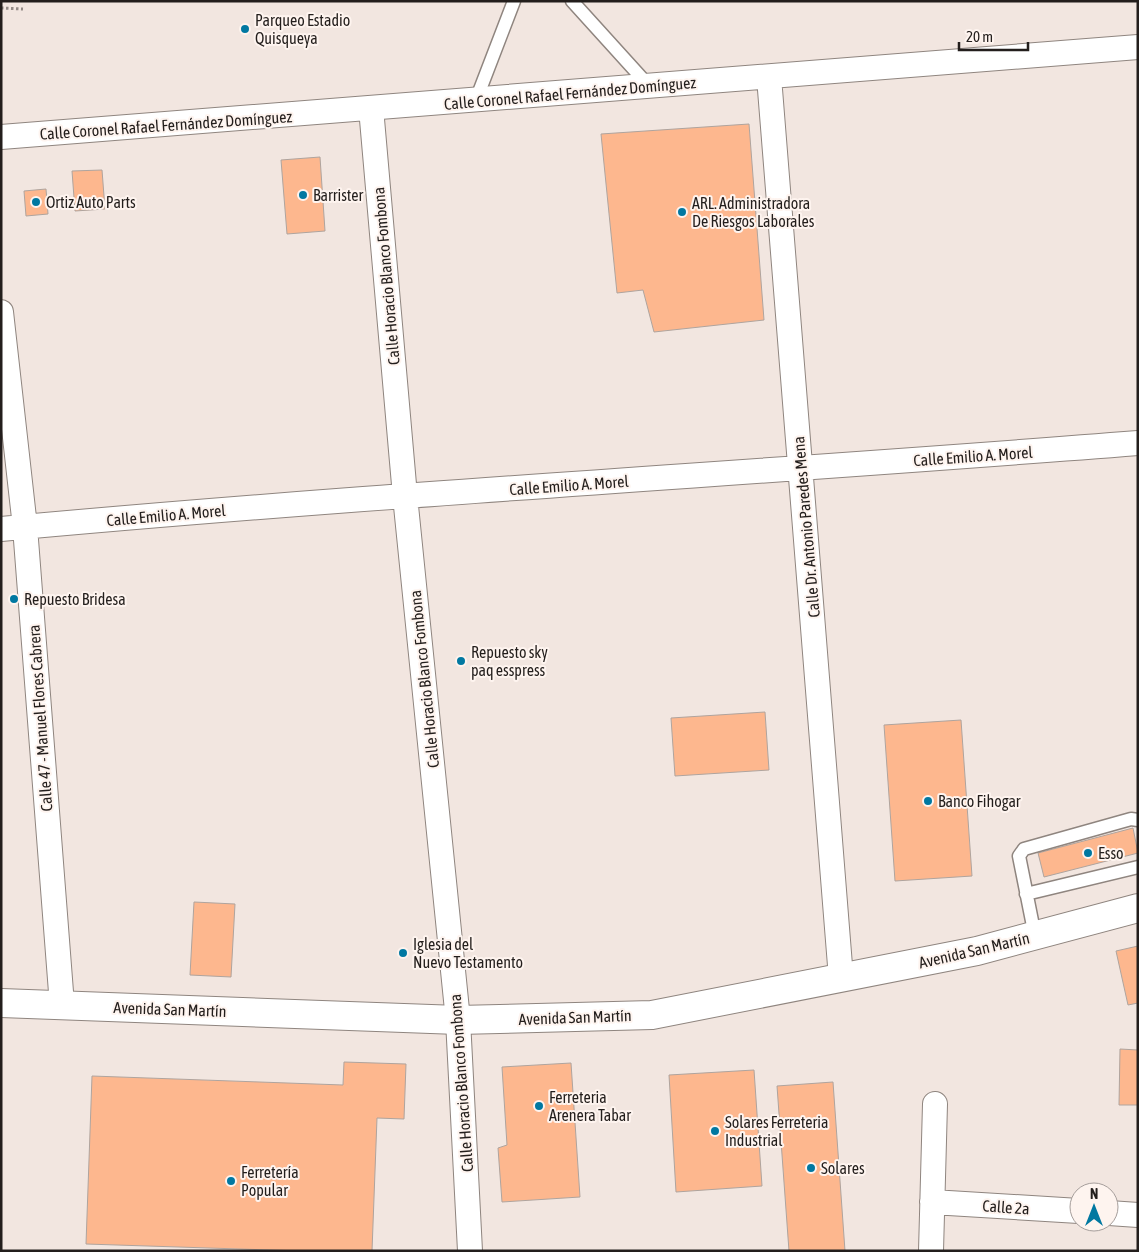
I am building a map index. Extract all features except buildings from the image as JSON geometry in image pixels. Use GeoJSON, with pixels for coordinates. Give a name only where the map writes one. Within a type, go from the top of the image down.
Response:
{"type":"FeatureCollection","features":[{"type":"Feature","properties":{"kind":"main road","name":"Avenida San Martín"},"geometry":{"type":"LineString","coordinates":[[1,1003],[458,1020],[652,1014],[977,951],[1138,908]]}},
{"type":"Feature","properties":{"kind":"street","name":"Calle Coronel Rafael Fernández Domínguez"},"geometry":{"type":"LineString","coordinates":[[1,138],[1138,47]]}},
{"type":"Feature","properties":{"kind":"street","name":"Calle Dr. Antonio Paredes Mena"},"geometry":{"type":"LineString","coordinates":[[769,77],[802,469],[841,978]]}},
{"type":"Feature","properties":{"kind":"street","name":"Calle Horacio Blanco Fombona"},"geometry":{"type":"LineString","coordinates":[[372,108],[405,496],[458,1020],[470,1251]]}},
{"type":"Feature","properties":{"kind":"street","name":"Calle 47 - Manuel Flores Cabrera"},"geometry":{"type":"LineString","coordinates":[[1,312],[25,527],[62,1005]]}},
{"type":"Feature","properties":{"kind":"street","name":"Calle Emilio A. Morel"},"geometry":{"type":"LineString","coordinates":[[1,529],[405,496],[802,469],[1138,443]]}},
{"type":"Feature","properties":{"kind":"street"},"geometry":{"type":"LineString","coordinates":[[931,1251],[935,1104]]}},
{"type":"Feature","properties":{"kind":"street","name":"Calle 2a"},"geometry":{"type":"LineString","coordinates":[[932,1202],[1069,1211]]}},
{"type":"Feature","properties":{"kind":"street"},"geometry":{"type":"LineString","coordinates":[[1119,1214],[1138,1215]]}},
{"type":"Feature","properties":{"kind":"lane"},"geometry":{"type":"LineString","coordinates":[[476,100],[514,1]]}},
{"type":"Feature","properties":{"kind":"lane"},"geometry":{"type":"LineString","coordinates":[[572,1],[649,86]]}},
{"type":"Feature","properties":{"kind":"lane"},"geometry":{"type":"LineString","coordinates":[[1035,936],[1019,856],[1024,849],[1131,819],[1138,820]]}},
{"type":"Feature","properties":{"kind":"lane"},"geometry":{"type":"LineString","coordinates":[[1026,894],[1138,866]]}},
{"type":"Feature","properties":{"kind":"path"},"geometry":{"type":"LineString","coordinates":[[1,8],[23,9]]}},
{"type":"Feature","properties":{"kind":"place","name":"Parqueo Estadio Quisqueya"},"geometry":{"type":"Point","coordinates":[245,29]}},
{"type":"Feature","properties":{"kind":"place","name":"Barrister"},"geometry":{"type":"Point","coordinates":[303,195]}},
{"type":"Feature","properties":{"kind":"place","name":"Ortiz Auto Parts"},"geometry":{"type":"Point","coordinates":[36,202]}},
{"type":"Feature","properties":{"kind":"place","name":"ARL. Administradora De Riesgos Laborales"},"geometry":{"type":"Point","coordinates":[682,212]}},
{"type":"Feature","properties":{"kind":"place","name":"Repuesto Bridesa"},"geometry":{"type":"Point","coordinates":[14,599]}},
{"type":"Feature","properties":{"kind":"place","name":"Repuesto sky paq esspress"},"geometry":{"type":"Point","coordinates":[461,661]}},
{"type":"Feature","properties":{"kind":"place","name":"Banco Fihogar"},"geometry":{"type":"Point","coordinates":[928,801]}},
{"type":"Feature","properties":{"kind":"place","name":"Esso"},"geometry":{"type":"Point","coordinates":[1088,853]}},
{"type":"Feature","properties":{"kind":"place","name":"Iglesia del Nuevo Testamento"},"geometry":{"type":"Point","coordinates":[403,953]}},
{"type":"Feature","properties":{"kind":"place","name":"Ferreteria Arenera Tabar"},"geometry":{"type":"Point","coordinates":[539,1106]}},
{"type":"Feature","properties":{"kind":"place","name":"Solares Ferreteria Industrial"},"geometry":{"type":"Point","coordinates":[715,1131]}},
{"type":"Feature","properties":{"kind":"place","name":"Solares"},"geometry":{"type":"Point","coordinates":[811,1168]}},
{"type":"Feature","properties":{"kind":"place","name":"Ferretería Popular"},"geometry":{"type":"Point","coordinates":[231,1181]}}]}
